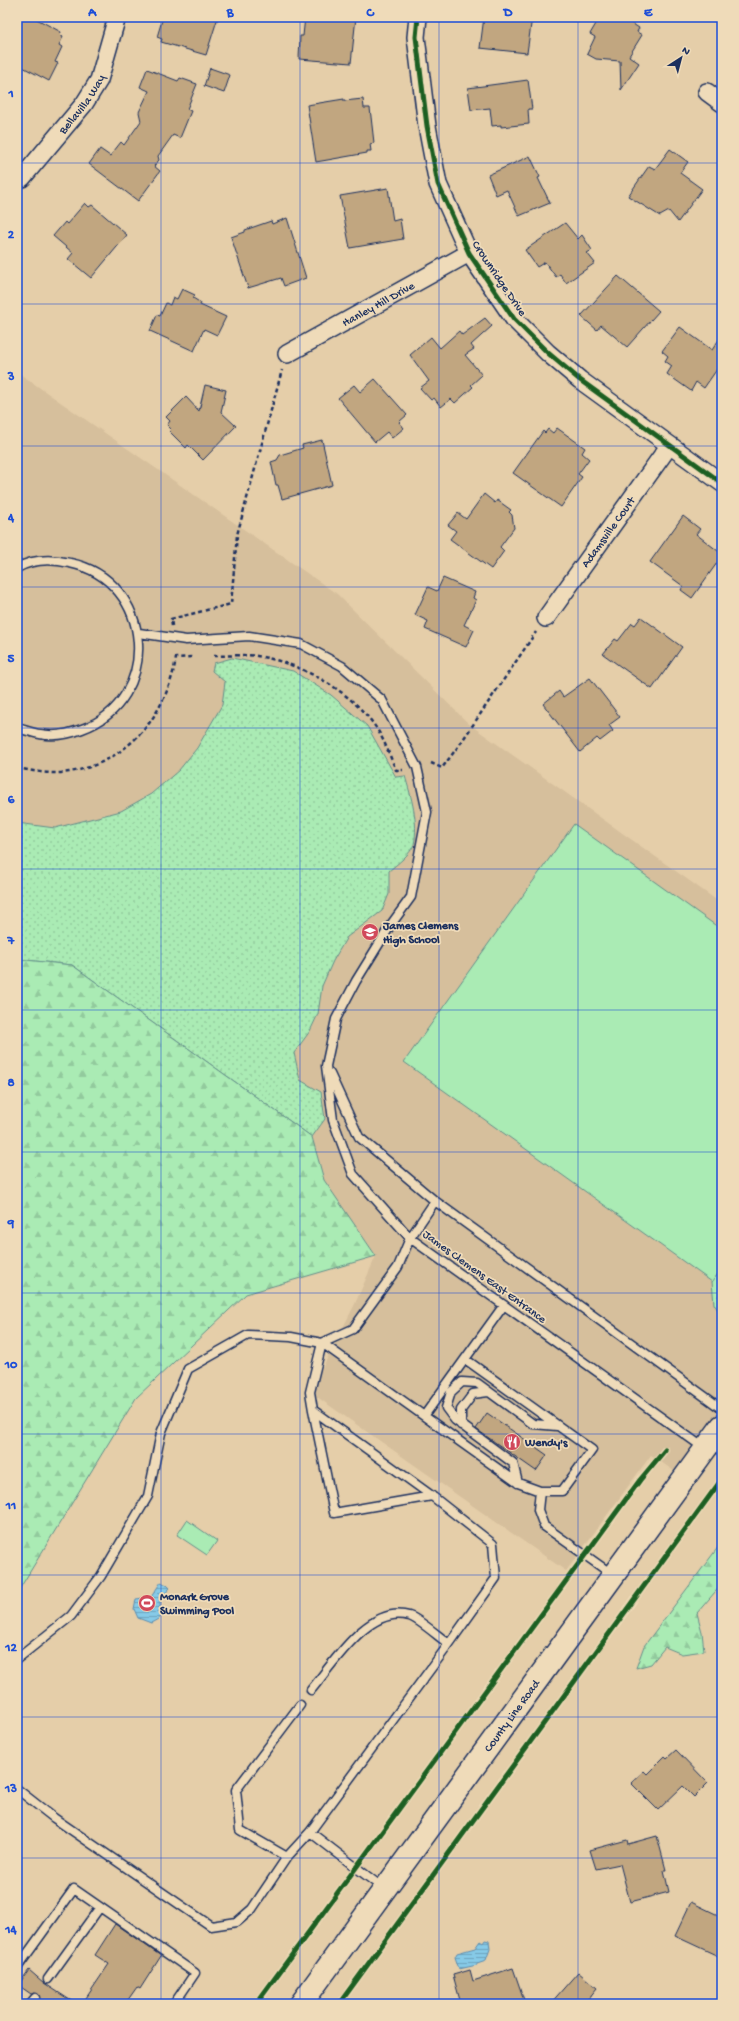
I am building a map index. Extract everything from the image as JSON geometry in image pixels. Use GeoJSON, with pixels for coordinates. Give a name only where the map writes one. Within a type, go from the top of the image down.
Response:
{"type":"FeatureCollection","features":[{"type":"Feature","properties":{"kind":"main road","name":"County Line Road"},"geometry":{"type":"LineString","coordinates":[[301,2004],[722,1426]]}},
{"type":"Feature","properties":{"kind":"street","name":"Bellavilla Way"},"geometry":{"type":"LineString","coordinates":[[22,178],[84,104],[99,80],[117,17]]}},
{"type":"Feature","properties":{"kind":"street","name":"Crownridge Drive"},"geometry":{"type":"LineString","coordinates":[[418,17],[416,38],[427,126],[438,184],[469,253],[514,319],[548,353],[580,380],[668,446],[722,483]]}},
{"type":"Feature","properties":{"kind":"street"},"geometry":{"type":"LineString","coordinates":[[707,92],[722,103]]}},
{"type":"Feature","properties":{"kind":"street","name":"Hanley Hill Drive"},"geometry":{"type":"LineString","coordinates":[[287,354],[469,253]]}},
{"type":"Feature","properties":{"kind":"street","name":"Adamsville Court"},"geometry":{"type":"LineString","coordinates":[[546,618],[668,446]]}},
{"type":"Feature","properties":{"kind":"lane"},"geometry":{"type":"LineString","coordinates":[[17,568],[24,564],[54,560],[84,566],[109,581],[128,605],[139,633],[139,660],[131,686],[116,708],[94,725],[69,734],[42,735],[17,728]]}},
{"type":"Feature","properties":{"kind":"lane","name":"James Clemens East Entrance"},"geometry":{"type":"LineString","coordinates":[[139,633],[186,640],[249,636],[301,644],[342,666],[382,700],[417,766],[427,812],[411,897],[390,926],[360,974],[336,1019],[326,1066],[333,1120],[353,1174],[410,1238],[706,1449]]}},
{"type":"Feature","properties":{"kind":"lane"},"geometry":{"type":"LineString","coordinates":[[326,1066],[359,1137],[435,1201],[722,1409]]}},
{"type":"Feature","properties":{"kind":"lane"},"geometry":{"type":"LineString","coordinates":[[322,1343],[353,1328],[398,1267],[410,1238],[435,1201]]}},
{"type":"Feature","properties":{"kind":"lane"},"geometry":{"type":"LineString","coordinates":[[424,1416],[504,1305]]}},
{"type":"Feature","properties":{"kind":"lane"},"geometry":{"type":"LineString","coordinates":[[17,1659],[71,1616],[101,1576],[148,1496],[161,1433],[188,1369],[248,1336],[290,1337],[322,1343],[518,1483],[540,1491],[562,1491],[592,1450],[465,1359]]}},
{"type":"Feature","properties":{"kind":"lane"},"geometry":{"type":"LineString","coordinates":[[322,1343],[310,1392],[312,1410],[334,1513],[432,1496]]}},
{"type":"Feature","properties":{"kind":"lane"},"geometry":{"type":"LineString","coordinates":[[518,1483],[513,1463],[455,1420],[446,1408],[451,1392],[462,1382],[477,1383],[532,1424],[558,1426]]}},
{"type":"Feature","properties":{"kind":"lane"},"geometry":{"type":"LineString","coordinates":[[461,1424],[461,1410],[473,1394],[488,1392]]}},
{"type":"Feature","properties":{"kind":"lane"},"geometry":{"type":"LineString","coordinates":[[17,1789],[54,1818],[211,1926],[237,1922],[252,1909],[287,1857],[310,1832],[496,1578],[493,1544],[432,1496],[312,1410]]}},
{"type":"Feature","properties":{"kind":"lane"},"geometry":{"type":"LineString","coordinates":[[540,1491],[538,1510],[544,1526],[613,1576]]}},
{"type":"Feature","properties":{"kind":"lane"},"geometry":{"type":"LineString","coordinates":[[311,1690],[361,1630],[388,1615],[409,1616],[449,1644]]}},
{"type":"Feature","properties":{"kind":"lane"},"geometry":{"type":"LineString","coordinates":[[287,1857],[240,1830],[236,1790],[300,1705]]}},
{"type":"Feature","properties":{"kind":"lane"},"geometry":{"type":"LineString","coordinates":[[310,1832],[385,1889]]}},
{"type":"Feature","properties":{"kind":"lane"},"geometry":{"type":"LineString","coordinates":[[17,1968],[74,1889],[195,1973],[174,2004]]}},
{"type":"Feature","properties":{"kind":"lane"},"geometry":{"type":"LineString","coordinates":[[48,1979],[100,1907]]}},
{"type":"Feature","properties":{"kind":"path"},"geometry":{"type":"LineString","coordinates":[[172,626],[171,619],[231,604],[237,535],[287,354]]}},
{"type":"Feature","properties":{"kind":"path"},"geometry":{"type":"LineString","coordinates":[[431,763],[442,768],[546,618]]}},
{"type":"Feature","properties":{"kind":"path"},"geometry":{"type":"LineString","coordinates":[[17,768],[39,772],[68,772],[102,763],[126,748],[143,731],[158,709],[172,679],[176,658],[175,654]]}},
{"type":"Feature","properties":{"kind":"path"},"geometry":{"type":"LineString","coordinates":[[214,656],[256,656],[290,665],[328,682],[356,705],[381,735],[396,770],[404,770]]}},
{"type":"Feature","properties":{"kind":"path"},"geometry":{"type":"LineString","coordinates":[[176,658],[193,657]]}},
{"type":"Feature","properties":{"kind":"shaded area","name":"James Clemens High School"},"geometry":{"type":"Polygon","coordinates":[[[17,372],[337,594],[469,724],[722,904],[722,1426],[684,1478],[651,1455],[566,1571],[310,1392],[354,1306],[376,1256],[324,1180],[312,1137],[72,965],[17,959],[17,372]]]}},
{"type":"Feature","properties":{"kind":"green space"},"geometry":{"type":"Polygon","coordinates":[[[232,658],[293,671],[331,695],[367,726],[396,777],[405,776],[414,810],[416,827],[414,844],[407,855],[389,871],[389,894],[382,911],[347,937],[333,961],[322,986],[318,1014],[310,1031],[294,1053],[300,1080],[321,1092],[325,1119],[312,1137],[72,965],[17,959],[17,823],[55,828],[121,811],[151,794],[179,770],[197,748],[222,705],[225,682],[212,671],[214,663],[232,658]]]}},
{"type":"Feature","properties":{"kind":"green space"},"geometry":{"type":"Polygon","coordinates":[[[574,824],[722,930],[722,1268],[712,1282],[404,1062],[574,824]]]}},
{"type":"Feature","properties":{"kind":"green space"},"geometry":{"type":"Polygon","coordinates":[[[17,959],[72,965],[312,1137],[324,1180],[376,1256],[246,1294],[136,1398],[17,1593],[17,959]]]}},
{"type":"Feature","properties":{"kind":"green space"},"geometry":{"type":"Polygon","coordinates":[[[722,1268],[721,1315],[714,1304],[712,1282],[722,1268]]]}},
{"type":"Feature","properties":{"kind":"green space"},"geometry":{"type":"Polygon","coordinates":[[[187,1520],[217,1541],[207,1555],[177,1535],[187,1520]]]}},
{"type":"Feature","properties":{"kind":"green space"},"geometry":{"type":"Polygon","coordinates":[[[722,1542],[722,1584],[697,1613],[702,1632],[704,1651],[682,1654],[665,1647],[651,1664],[636,1668],[644,1646],[722,1542]]]}},
{"type":"Feature","properties":{"kind":"water","name":"Monark Grove Swimming Pool"},"geometry":{"type":"Polygon","coordinates":[[[161,1582],[170,1588],[160,1599],[160,1618],[151,1623],[138,1618],[134,1609],[136,1599],[151,1597],[161,1582]]]}},
{"type":"Feature","properties":{"kind":"water"},"geometry":{"type":"Polygon","coordinates":[[[485,1940],[489,1941],[490,1949],[486,1960],[477,1963],[477,1965],[459,1969],[455,1957],[457,1953],[475,1948],[480,1941],[483,1943],[485,1940]]]}},
{"type":"Feature","properties":{"kind":"building"},"geometry":{"type":"Polygon","coordinates":[[[17,17],[33,17],[61,32],[60,35],[63,37],[59,45],[62,47],[55,62],[58,63],[49,81],[17,64],[17,17]]]}},
{"type":"Feature","properties":{"kind":"building"},"geometry":{"type":"Polygon","coordinates":[[[163,17],[218,17],[206,55],[161,42],[162,39],[157,37],[163,17]]]}},
{"type":"Feature","properties":{"kind":"building"},"geometry":{"type":"Polygon","coordinates":[[[305,17],[356,17],[351,63],[299,59],[300,36],[303,36],[305,17]]]}},
{"type":"Feature","properties":{"kind":"building"},"geometry":{"type":"Polygon","coordinates":[[[484,17],[532,17],[527,53],[480,48],[484,17]]]}},
{"type":"Feature","properties":{"kind":"building"},"geometry":{"type":"Polygon","coordinates":[[[600,17],[622,17],[639,28],[637,32],[642,35],[629,56],[639,63],[621,90],[620,61],[596,59],[587,54],[595,37],[590,34],[600,17]]]}},
{"type":"Feature","properties":{"kind":"building"},"geometry":{"type":"Polygon","coordinates":[[[210,68],[230,75],[224,93],[204,86],[210,68]]]}},
{"type":"Feature","properties":{"kind":"building"},"geometry":{"type":"Polygon","coordinates":[[[147,69],[178,81],[180,78],[197,84],[187,109],[191,111],[180,138],[173,135],[158,156],[159,160],[154,166],[160,171],[138,201],[89,164],[100,149],[110,156],[121,142],[124,145],[141,121],[139,112],[149,91],[140,87],[147,69]]]}},
{"type":"Feature","properties":{"kind":"building"},"geometry":{"type":"Polygon","coordinates":[[[528,80],[532,109],[528,109],[529,124],[501,127],[501,125],[492,126],[490,108],[471,110],[468,88],[528,80]]]}},
{"type":"Feature","properties":{"kind":"building"},"geometry":{"type":"Polygon","coordinates":[[[344,99],[344,101],[363,99],[364,108],[370,108],[374,143],[370,144],[371,151],[316,162],[307,105],[344,99]]]}},
{"type":"Feature","properties":{"kind":"building"},"geometry":{"type":"Polygon","coordinates":[[[670,149],[688,162],[680,173],[702,189],[678,222],[669,211],[660,216],[628,196],[649,166],[655,169],[670,149]]]}},
{"type":"Feature","properties":{"kind":"building"},"geometry":{"type":"Polygon","coordinates":[[[530,156],[540,177],[538,178],[550,203],[519,216],[507,190],[496,195],[488,175],[530,156]]]}},
{"type":"Feature","properties":{"kind":"building"},"geometry":{"type":"Polygon","coordinates":[[[388,188],[393,221],[400,219],[403,239],[350,248],[340,196],[388,188]]]}},
{"type":"Feature","properties":{"kind":"building"},"geometry":{"type":"Polygon","coordinates":[[[85,203],[89,207],[92,205],[127,235],[91,278],[68,259],[73,253],[53,236],[65,222],[67,224],[85,203]]]}},
{"type":"Feature","properties":{"kind":"building"},"geometry":{"type":"Polygon","coordinates":[[[287,218],[306,278],[284,286],[281,278],[248,288],[231,237],[245,232],[245,230],[271,221],[272,224],[287,218]]]}},
{"type":"Feature","properties":{"kind":"building"},"geometry":{"type":"Polygon","coordinates":[[[565,223],[578,239],[582,235],[592,250],[587,253],[595,263],[566,283],[560,274],[556,277],[545,262],[537,267],[525,250],[565,223]]]}},
{"type":"Feature","properties":{"kind":"building"},"geometry":{"type":"Polygon","coordinates":[[[618,276],[659,311],[627,347],[601,325],[597,330],[581,316],[618,276]]]}},
{"type":"Feature","properties":{"kind":"building"},"geometry":{"type":"Polygon","coordinates":[[[182,289],[195,295],[193,298],[201,303],[200,305],[226,317],[217,335],[204,329],[194,351],[150,331],[157,315],[160,316],[166,303],[170,305],[173,297],[177,299],[182,289]]]}},
{"type":"Feature","properties":{"kind":"building"},"geometry":{"type":"Polygon","coordinates":[[[485,318],[492,326],[471,345],[474,349],[465,355],[482,375],[471,385],[473,387],[455,403],[451,399],[441,407],[434,398],[431,400],[420,388],[429,381],[410,355],[431,337],[440,348],[459,331],[462,335],[485,318]]]}},
{"type":"Feature","properties":{"kind":"building"},"geometry":{"type":"Polygon","coordinates":[[[680,327],[712,350],[722,335],[722,362],[704,388],[696,382],[691,391],[667,374],[672,366],[665,361],[668,356],[662,351],[680,327]]]}},
{"type":"Feature","properties":{"kind":"building"},"geometry":{"type":"Polygon","coordinates":[[[375,379],[407,415],[399,422],[404,428],[392,438],[387,432],[375,442],[338,398],[354,385],[360,392],[375,379]]]}},
{"type":"Feature","properties":{"kind":"building"},"geometry":{"type":"Polygon","coordinates":[[[205,385],[226,390],[221,412],[236,426],[203,460],[188,445],[186,448],[169,431],[171,429],[167,425],[170,421],[166,417],[186,397],[199,411],[205,385]]]}},
{"type":"Feature","properties":{"kind":"building"},"geometry":{"type":"Polygon","coordinates":[[[557,428],[585,448],[582,453],[589,459],[578,474],[582,477],[561,507],[513,473],[543,431],[545,433],[548,429],[553,433],[557,428]]]}},
{"type":"Feature","properties":{"kind":"building"},"geometry":{"type":"Polygon","coordinates":[[[322,440],[332,485],[282,499],[278,485],[276,485],[271,462],[277,460],[280,455],[303,448],[302,445],[322,440]]]}},
{"type":"Feature","properties":{"kind":"building"},"geometry":{"type":"Polygon","coordinates":[[[484,494],[495,503],[497,500],[511,510],[509,512],[512,515],[514,528],[500,547],[504,551],[491,569],[450,539],[456,531],[448,525],[458,513],[466,519],[484,494]]]}},
{"type":"Feature","properties":{"kind":"building"},"geometry":{"type":"Polygon","coordinates":[[[683,516],[700,529],[696,534],[722,554],[692,598],[681,590],[683,586],[650,562],[683,516]]]}},
{"type":"Feature","properties":{"kind":"building"},"geometry":{"type":"Polygon","coordinates":[[[443,578],[475,592],[473,598],[476,600],[464,625],[474,630],[466,647],[425,629],[428,621],[415,615],[428,587],[437,591],[443,578]]]}},
{"type":"Feature","properties":{"kind":"building"},"geometry":{"type":"Polygon","coordinates":[[[641,617],[682,647],[652,689],[603,654],[615,639],[618,641],[632,623],[635,625],[641,617]]]}},
{"type":"Feature","properties":{"kind":"building"},"geometry":{"type":"Polygon","coordinates":[[[590,678],[620,717],[609,725],[613,731],[600,741],[597,738],[580,752],[543,704],[559,691],[563,697],[590,678]]]}},
{"type":"Feature","properties":{"kind":"building","name":"Wendy's"},"geometry":{"type":"Polygon","coordinates":[[[487,1413],[547,1455],[536,1471],[476,1429],[487,1413]]]}},
{"type":"Feature","properties":{"kind":"building"},"geometry":{"type":"Polygon","coordinates":[[[676,1750],[708,1783],[694,1797],[683,1786],[658,1810],[631,1783],[644,1771],[647,1774],[665,1756],[667,1758],[676,1750]]]}},
{"type":"Feature","properties":{"kind":"building"},"geometry":{"type":"Polygon","coordinates":[[[657,1836],[666,1870],[664,1870],[669,1892],[630,1902],[620,1864],[596,1869],[590,1850],[627,1840],[628,1844],[657,1836]]]}},
{"type":"Feature","properties":{"kind":"building"},"geometry":{"type":"Polygon","coordinates":[[[691,1902],[722,1917],[722,1948],[718,1956],[675,1936],[691,1902]]]}},
{"type":"Feature","properties":{"kind":"building"},"geometry":{"type":"Polygon","coordinates":[[[115,1924],[161,1956],[140,1989],[137,1987],[125,2004],[82,2004],[109,1964],[95,1955],[115,1924]]]}},
{"type":"Feature","properties":{"kind":"building"},"geometry":{"type":"Polygon","coordinates":[[[513,1968],[524,2000],[509,2004],[461,2004],[453,1975],[470,1970],[473,1981],[513,1968]]]}},
{"type":"Feature","properties":{"kind":"building"},"geometry":{"type":"Polygon","coordinates":[[[29,1970],[44,1983],[76,2004],[45,2004],[40,2000],[38,1994],[31,1994],[18,1985],[29,1970]]]}},
{"type":"Feature","properties":{"kind":"building"},"geometry":{"type":"Polygon","coordinates":[[[578,1972],[597,1988],[584,2004],[550,2004],[578,1972]]]}},
{"type":"Feature","properties":{"kind":"cycle path"},"geometry":{"type":"LineString","coordinates":[[418,17],[416,37],[427,126],[438,184],[469,253],[514,319],[548,353],[580,380],[722,483]]}},
{"type":"Feature","properties":{"kind":"cycle path"},"geometry":{"type":"LineString","coordinates":[[256,2004],[640,1480],[665,1450]]}},
{"type":"Feature","properties":{"kind":"cycle path"},"geometry":{"type":"LineString","coordinates":[[339,2004],[722,1479]]}},
{"type":"Feature","properties":{"kind":"place","name":"James Clemens High School"},"geometry":{"type":"Point","coordinates":[370,932]}},
{"type":"Feature","properties":{"kind":"place","name":"Wendy's"},"geometry":{"type":"Point","coordinates":[512,1442]}},
{"type":"Feature","properties":{"kind":"place","name":"Monark Grove Swimming Pool"},"geometry":{"type":"Point","coordinates":[147,1603]}}]}
